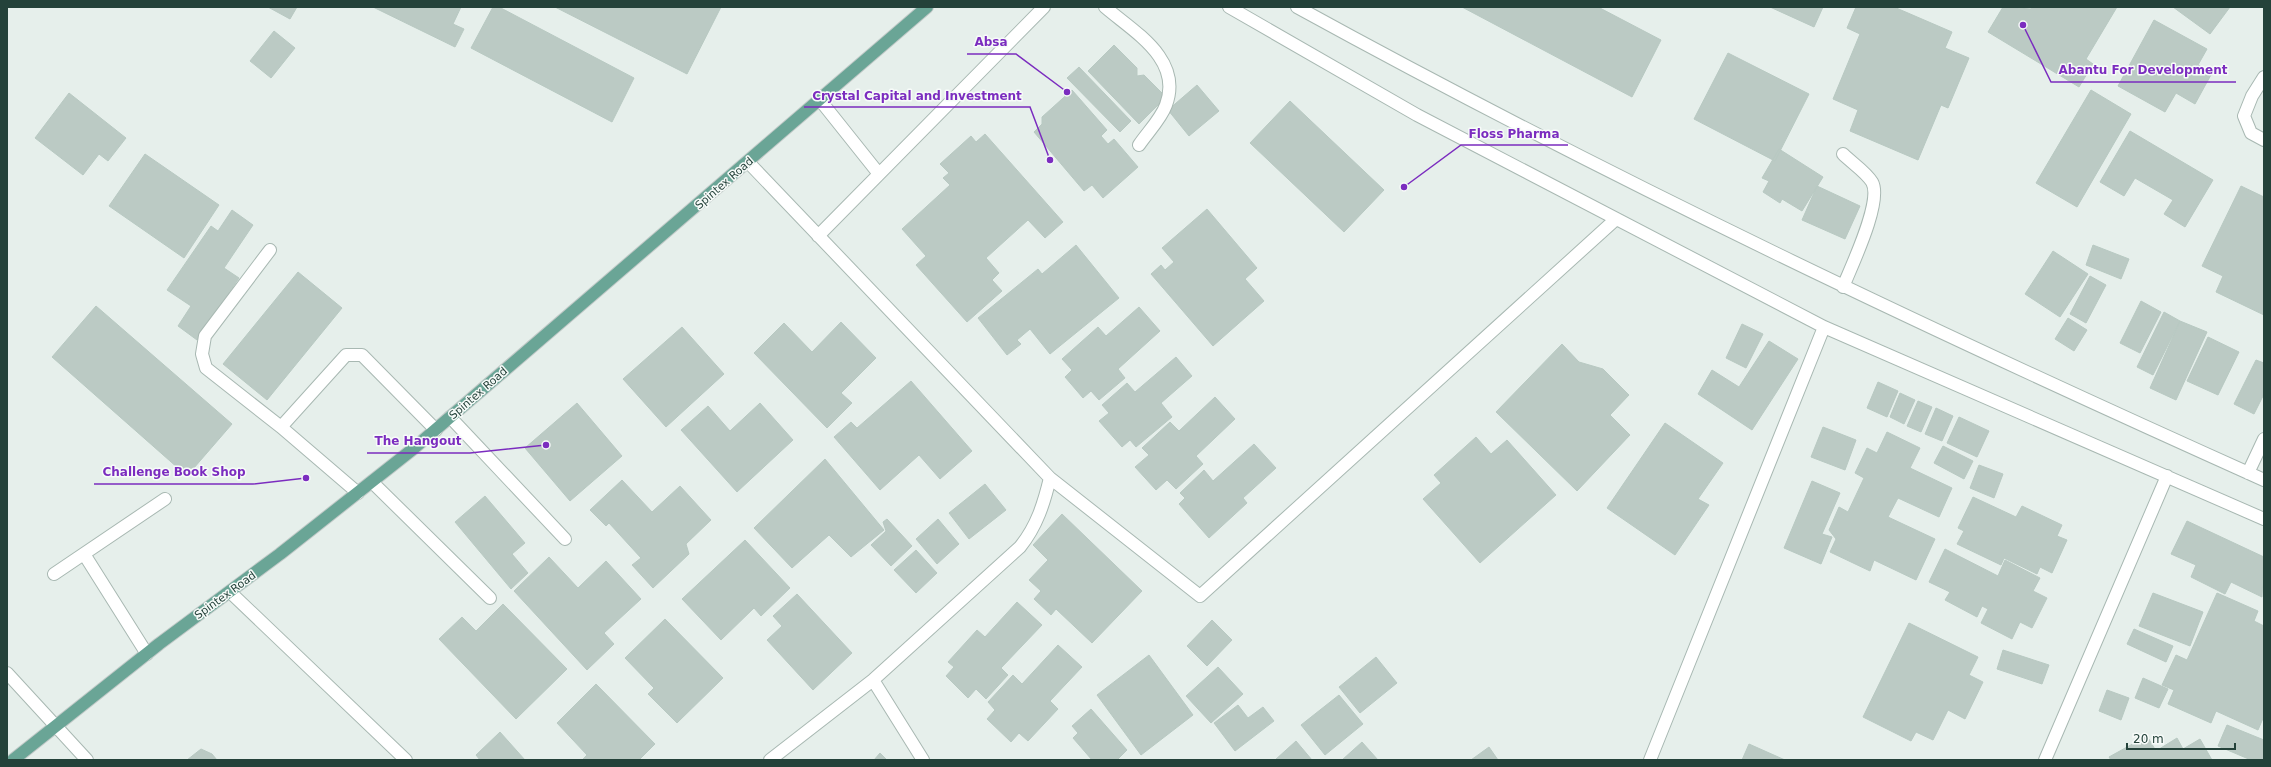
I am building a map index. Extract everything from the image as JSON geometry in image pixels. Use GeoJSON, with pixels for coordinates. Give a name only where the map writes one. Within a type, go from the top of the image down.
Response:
{"type":"FeatureCollection","features":[{"type":"Feature","properties":{"kind":"main road","name":"Spintex Road"},"geometry":{"type":"LineString","coordinates":[[13,760],[57,727],[147,654],[358,493],[436,430],[927,7]]}},
{"type":"Feature","properties":{"kind":"street"},"geometry":{"type":"LineString","coordinates":[[818,236],[1044,7]]}},
{"type":"Feature","properties":{"kind":"street"},"geometry":{"type":"LineString","coordinates":[[1105,7],[1159,53],[1168,71],[1170,90],[1166,106],[1139,145]]}},
{"type":"Feature","properties":{"kind":"street"},"geometry":{"type":"LineString","coordinates":[[1229,7],[1417,115],[1824,327],[2264,519]]}},
{"type":"Feature","properties":{"kind":"street"},"geometry":{"type":"LineString","coordinates":[[1297,7],[1440,86],[1654,195],[1843,287],[2180,444],[2264,480]]}},
{"type":"Feature","properties":{"kind":"street"},"geometry":{"type":"LineString","coordinates":[[2264,77],[2252,96],[2244,116],[2251,133],[2264,140]]}},
{"type":"Feature","properties":{"kind":"street"},"geometry":{"type":"LineString","coordinates":[[820,100],[879,174]]}},
{"type":"Feature","properties":{"kind":"street"},"geometry":{"type":"LineString","coordinates":[[1843,154],[1872,183],[1875,200],[1869,220],[1843,287]]}},
{"type":"Feature","properties":{"kind":"street"},"geometry":{"type":"LineString","coordinates":[[748,162],[1050,478],[1200,596],[1616,218]]}},
{"type":"Feature","properties":{"kind":"street"},"geometry":{"type":"LineString","coordinates":[[270,250],[205,336],[202,354],[206,368],[281,427],[358,493]]}},
{"type":"Feature","properties":{"kind":"street"},"geometry":{"type":"LineString","coordinates":[[1650,760],[1824,327]]}},
{"type":"Feature","properties":{"kind":"street"},"geometry":{"type":"LineString","coordinates":[[281,427],[346,355],[354,354],[362,355],[436,430]]}},
{"type":"Feature","properties":{"kind":"street"},"geometry":{"type":"LineString","coordinates":[[450,417],[565,539]]}},
{"type":"Feature","properties":{"kind":"street"},"geometry":{"type":"LineString","coordinates":[[2248,473],[2264,439]]}},
{"type":"Feature","properties":{"kind":"street"},"geometry":{"type":"LineString","coordinates":[[2045,760],[2167,476]]}},
{"type":"Feature","properties":{"kind":"street"},"geometry":{"type":"LineString","coordinates":[[770,760],[873,680],[1020,547],[1029,535],[1043,507],[1050,478]]}},
{"type":"Feature","properties":{"kind":"street"},"geometry":{"type":"LineString","coordinates":[[372,482],[490,598]]}},
{"type":"Feature","properties":{"kind":"street"},"geometry":{"type":"LineString","coordinates":[[54,574],[165,498]]}},
{"type":"Feature","properties":{"kind":"street"},"geometry":{"type":"LineString","coordinates":[[84,554],[147,654]]}},
{"type":"Feature","properties":{"kind":"street"},"geometry":{"type":"LineString","coordinates":[[230,592],[406,760]]}},
{"type":"Feature","properties":{"kind":"street"},"geometry":{"type":"LineString","coordinates":[[7,673],[87,760]]}},
{"type":"Feature","properties":{"kind":"street"},"geometry":{"type":"LineString","coordinates":[[873,680],[923,760]]}},
{"type":"Feature","properties":{"kind":"building"},"geometry":{"type":"Polygon","coordinates":[[[268,7],[297,7],[290,19],[268,7]]]}},
{"type":"Feature","properties":{"kind":"building"},"geometry":{"type":"Polygon","coordinates":[[[373,7],[461,7],[453,24],[464,29],[455,47],[373,7]]]}},
{"type":"Feature","properties":{"kind":"building"},"geometry":{"type":"Polygon","coordinates":[[[493,7],[499,7],[634,78],[612,122],[471,48],[493,7]]]}},
{"type":"Feature","properties":{"kind":"building"},"geometry":{"type":"Polygon","coordinates":[[[555,7],[721,7],[687,74],[555,7]]]}},
{"type":"Feature","properties":{"kind":"building"},"geometry":{"type":"Polygon","coordinates":[[[1462,7],[1598,7],[1661,40],[1632,97],[1462,7]]]}},
{"type":"Feature","properties":{"kind":"building"},"geometry":{"type":"Polygon","coordinates":[[[1770,7],[1823,7],[1814,27],[1770,7]]]}},
{"type":"Feature","properties":{"kind":"building"},"geometry":{"type":"Polygon","coordinates":[[[1856,7],[1894,7],[1952,32],[1945,48],[1969,58],[1948,108],[1941,105],[1918,160],[1850,131],[1858,110],[1833,99],[1860,34],[1847,28],[1856,7]]]}},
{"type":"Feature","properties":{"kind":"building"},"geometry":{"type":"Polygon","coordinates":[[[2003,7],[2031,9],[2032,7],[2117,7],[2086,59],[2093,64],[2079,87],[1988,32],[2003,7]]]}},
{"type":"Feature","properties":{"kind":"building"},"geometry":{"type":"Polygon","coordinates":[[[2173,7],[2230,7],[2210,34],[2173,7]]]}},
{"type":"Feature","properties":{"kind":"building"},"geometry":{"type":"Polygon","coordinates":[[[2154,20],[2207,49],[2198,65],[2212,73],[2195,104],[2176,93],[2165,112],[2118,86],[2154,20]]]}},
{"type":"Feature","properties":{"kind":"building"},"geometry":{"type":"Polygon","coordinates":[[[274,31],[295,48],[271,78],[250,61],[274,31]]]}},
{"type":"Feature","properties":{"kind":"building"},"geometry":{"type":"Polygon","coordinates":[[[1114,45],[1137,68],[1137,76],[1144,75],[1166,97],[1139,124],[1088,71],[1114,45]]]}},
{"type":"Feature","properties":{"kind":"building"},"geometry":{"type":"Polygon","coordinates":[[[1728,53],[1809,94],[1775,161],[1694,119],[1728,53]]]}},
{"type":"Feature","properties":{"kind":"building"},"geometry":{"type":"Polygon","coordinates":[[[1079,67],[1131,121],[1120,132],[1067,78],[1079,67]]]}},
{"type":"Feature","properties":{"kind":"building"},"geometry":{"type":"Polygon","coordinates":[[[1197,85],[1219,111],[1189,136],[1168,110],[1197,85]]]}},
{"type":"Feature","properties":{"kind":"building"},"geometry":{"type":"Polygon","coordinates":[[[1072,90],[1107,130],[1101,136],[1108,144],[1114,139],[1138,167],[1103,198],[1092,185],[1084,191],[1034,132],[1042,124],[1042,117],[1072,90]]]}},
{"type":"Feature","properties":{"kind":"building"},"geometry":{"type":"Polygon","coordinates":[[[2091,90],[2131,114],[2077,207],[2036,183],[2091,90]]]}},
{"type":"Feature","properties":{"kind":"building"},"geometry":{"type":"Polygon","coordinates":[[[69,93],[126,138],[108,161],[99,154],[83,175],[35,138],[69,93]]]}},
{"type":"Feature","properties":{"kind":"building"},"geometry":{"type":"Polygon","coordinates":[[[1290,101],[1384,190],[1344,232],[1250,143],[1290,101]]]}},
{"type":"Feature","properties":{"kind":"building"},"geometry":{"type":"Polygon","coordinates":[[[2130,131],[2213,180],[2185,227],[2164,214],[2173,200],[2135,178],[2124,196],[2100,182],[2130,131]]]}},
{"type":"Feature","properties":{"kind":"building"},"geometry":{"type":"Polygon","coordinates":[[[985,134],[1063,222],[1045,238],[1028,220],[986,258],[999,273],[992,280],[1002,291],[967,322],[916,265],[926,256],[902,229],[950,185],[943,178],[949,173],[940,164],[971,136],[976,142],[985,134]]]}},
{"type":"Feature","properties":{"kind":"building"},"geometry":{"type":"Polygon","coordinates":[[[1779,149],[1823,177],[1802,211],[1782,199],[1780,203],[1763,192],[1769,181],[1762,178],[1779,149]]]}},
{"type":"Feature","properties":{"kind":"building"},"geometry":{"type":"Polygon","coordinates":[[[145,154],[219,205],[184,258],[109,206],[145,154]]]}},
{"type":"Feature","properties":{"kind":"building"},"geometry":{"type":"Polygon","coordinates":[[[1817,186],[1860,206],[1845,239],[1802,220],[1817,186]]]}},
{"type":"Feature","properties":{"kind":"building"},"geometry":{"type":"Polygon","coordinates":[[[2241,186],[2264,197],[2264,315],[2216,292],[2223,276],[2202,266],[2241,186]]]}},
{"type":"Feature","properties":{"kind":"building"},"geometry":{"type":"Polygon","coordinates":[[[1207,209],[1257,268],[1245,279],[1264,301],[1213,346],[1151,274],[1161,265],[1165,270],[1174,262],[1162,248],[1207,209]]]}},
{"type":"Feature","properties":{"kind":"building"},"geometry":{"type":"Polygon","coordinates":[[[232,210],[253,225],[224,268],[239,278],[197,340],[178,326],[191,306],[167,290],[211,226],[218,231],[232,210]]]}},
{"type":"Feature","properties":{"kind":"building"},"geometry":{"type":"Polygon","coordinates":[[[1076,245],[1119,298],[1050,354],[1030,329],[1017,340],[1021,344],[1007,355],[978,318],[1038,269],[1042,274],[1076,245]]]}},
{"type":"Feature","properties":{"kind":"building"},"geometry":{"type":"Polygon","coordinates":[[[2093,245],[2129,259],[2121,279],[2086,265],[2093,245]]]}},
{"type":"Feature","properties":{"kind":"building"},"geometry":{"type":"Polygon","coordinates":[[[2053,251],[2088,274],[2060,317],[2025,294],[2053,251]]]}},
{"type":"Feature","properties":{"kind":"building"},"geometry":{"type":"Polygon","coordinates":[[[298,272],[342,308],[267,400],[223,364],[298,272]]]}},
{"type":"Feature","properties":{"kind":"building"},"geometry":{"type":"Polygon","coordinates":[[[2090,276],[2106,285],[2086,323],[2070,314],[2090,276]]]}},
{"type":"Feature","properties":{"kind":"building"},"geometry":{"type":"Polygon","coordinates":[[[2141,301],[2161,312],[2140,353],[2120,343],[2141,301]]]}},
{"type":"Feature","properties":{"kind":"building"},"geometry":{"type":"Polygon","coordinates":[[[96,306],[232,424],[187,476],[52,357],[96,306]]]}},
{"type":"Feature","properties":{"kind":"building"},"geometry":{"type":"Polygon","coordinates":[[[1139,307],[1160,331],[1118,369],[1125,378],[1099,400],[1091,391],[1083,398],[1065,377],[1072,370],[1062,359],[1098,327],[1106,336],[1139,307]]]}},
{"type":"Feature","properties":{"kind":"building"},"geometry":{"type":"Polygon","coordinates":[[[2164,312],[2180,321],[2153,375],[2137,367],[2164,312]]]}},
{"type":"Feature","properties":{"kind":"building"},"geometry":{"type":"Polygon","coordinates":[[[2068,318],[2087,330],[2074,351],[2055,339],[2068,318]]]}},
{"type":"Feature","properties":{"kind":"building"},"geometry":{"type":"Polygon","coordinates":[[[2180,321],[2207,332],[2176,400],[2150,388],[2180,321]]]}},
{"type":"Feature","properties":{"kind":"building"},"geometry":{"type":"Polygon","coordinates":[[[841,322],[876,358],[841,393],[852,403],[827,428],[754,353],[784,323],[812,352],[841,322]]]}},
{"type":"Feature","properties":{"kind":"building"},"geometry":{"type":"Polygon","coordinates":[[[1742,324],[1763,334],[1746,368],[1726,358],[1742,324]]]}},
{"type":"Feature","properties":{"kind":"building"},"geometry":{"type":"Polygon","coordinates":[[[682,327],[724,374],[666,427],[623,379],[682,327]]]}},
{"type":"Feature","properties":{"kind":"building"},"geometry":{"type":"Polygon","coordinates":[[[2208,337],[2239,352],[2218,395],[2187,381],[2208,337]]]}},
{"type":"Feature","properties":{"kind":"building"},"geometry":{"type":"Polygon","coordinates":[[[1769,341],[1798,359],[1752,430],[1698,394],[1712,370],[1739,387],[1769,341]]]}},
{"type":"Feature","properties":{"kind":"building"},"geometry":{"type":"Polygon","coordinates":[[[1562,344],[1579,362],[1603,369],[1629,395],[1610,415],[1630,435],[1577,491],[1496,412],[1562,344]]]}},
{"type":"Feature","properties":{"kind":"building"},"geometry":{"type":"Polygon","coordinates":[[[1176,357],[1192,376],[1161,403],[1172,417],[1136,447],[1130,440],[1122,447],[1099,421],[1109,413],[1102,405],[1127,383],[1135,392],[1176,357]]]}},
{"type":"Feature","properties":{"kind":"building"},"geometry":{"type":"Polygon","coordinates":[[[2256,360],[2264,363],[2264,394],[2254,414],[2234,404],[2256,360]]]}},
{"type":"Feature","properties":{"kind":"building"},"geometry":{"type":"Polygon","coordinates":[[[911,381],[972,451],[940,479],[919,455],[880,490],[834,437],[851,422],[857,428],[911,381]]]}},
{"type":"Feature","properties":{"kind":"building"},"geometry":{"type":"Polygon","coordinates":[[[1878,382],[1898,391],[1887,417],[1867,408],[1878,382]]]}},
{"type":"Feature","properties":{"kind":"building"},"geometry":{"type":"Polygon","coordinates":[[[1900,393],[1915,400],[1904,424],[1890,417],[1900,393]]]}},
{"type":"Feature","properties":{"kind":"building"},"geometry":{"type":"Polygon","coordinates":[[[1215,397],[1235,419],[1196,456],[1203,464],[1176,489],[1167,480],[1156,490],[1135,467],[1149,455],[1142,448],[1170,422],[1179,431],[1215,397]]]}},
{"type":"Feature","properties":{"kind":"building"},"geometry":{"type":"Polygon","coordinates":[[[1918,401],[1932,407],[1921,432],[1907,426],[1918,401]]]}},
{"type":"Feature","properties":{"kind":"building"},"geometry":{"type":"Polygon","coordinates":[[[577,403],[622,456],[570,501],[525,448],[577,403]]]}},
{"type":"Feature","properties":{"kind":"building"},"geometry":{"type":"Polygon","coordinates":[[[760,403],[793,440],[737,492],[681,430],[708,406],[730,431],[760,403]]]}},
{"type":"Feature","properties":{"kind":"building"},"geometry":{"type":"Polygon","coordinates":[[[1936,408],[1953,416],[1942,441],[1925,434],[1936,408]]]}},
{"type":"Feature","properties":{"kind":"building"},"geometry":{"type":"Polygon","coordinates":[[[1959,417],[1989,431],[1977,457],[1947,443],[1959,417]]]}},
{"type":"Feature","properties":{"kind":"building"},"geometry":{"type":"Polygon","coordinates":[[[1665,423],[1723,463],[1698,499],[1709,505],[1675,555],[1607,508],[1665,423]]]}},
{"type":"Feature","properties":{"kind":"building"},"geometry":{"type":"Polygon","coordinates":[[[1823,427],[1856,440],[1845,470],[1811,457],[1823,427]]]}},
{"type":"Feature","properties":{"kind":"building"},"geometry":{"type":"Polygon","coordinates":[[[1887,432],[1920,448],[1910,468],[1952,488],[1939,517],[1898,498],[1888,517],[1935,539],[1916,580],[1874,560],[1870,571],[1830,552],[1836,539],[1829,530],[1839,507],[1848,512],[1864,478],[1855,473],[1867,448],[1877,453],[1887,432]]]}},
{"type":"Feature","properties":{"kind":"building"},"geometry":{"type":"Polygon","coordinates":[[[1476,437],[1491,454],[1507,440],[1556,495],[1480,563],[1423,499],[1441,483],[1434,475],[1476,437]]]}},
{"type":"Feature","properties":{"kind":"building"},"geometry":{"type":"Polygon","coordinates":[[[1254,444],[1276,468],[1243,498],[1247,503],[1209,538],[1179,504],[1185,498],[1180,493],[1204,470],[1213,481],[1254,444]]]}},
{"type":"Feature","properties":{"kind":"building"},"geometry":{"type":"Polygon","coordinates":[[[1943,446],[1973,461],[1964,479],[1934,463],[1943,446]]]}},
{"type":"Feature","properties":{"kind":"building"},"geometry":{"type":"Polygon","coordinates":[[[825,459],[884,530],[851,557],[829,535],[792,568],[754,528],[825,459]]]}},
{"type":"Feature","properties":{"kind":"building"},"geometry":{"type":"Polygon","coordinates":[[[1979,465],[2003,474],[1994,498],[1970,488],[1979,465]]]}},
{"type":"Feature","properties":{"kind":"building"},"geometry":{"type":"Polygon","coordinates":[[[622,480],[652,512],[680,486],[711,520],[686,544],[689,554],[653,588],[632,565],[641,558],[609,523],[606,526],[590,510],[622,480]]]}},
{"type":"Feature","properties":{"kind":"building"},"geometry":{"type":"Polygon","coordinates":[[[1812,481],[1840,493],[1822,534],[1832,537],[1821,564],[1784,548],[1812,481]]]}},
{"type":"Feature","properties":{"kind":"building"},"geometry":{"type":"Polygon","coordinates":[[[985,484],[1006,510],[969,539],[949,513],[985,484]]]}},
{"type":"Feature","properties":{"kind":"building"},"geometry":{"type":"Polygon","coordinates":[[[485,496],[525,543],[512,554],[528,573],[511,589],[455,522],[485,496]]]}},
{"type":"Feature","properties":{"kind":"building"},"geometry":{"type":"Polygon","coordinates":[[[1973,497],[2016,517],[2022,506],[2062,525],[2057,536],[2067,540],[2052,573],[2040,567],[2037,574],[2004,558],[2001,565],[1957,544],[1964,531],[1958,528],[1973,497]]]}},
{"type":"Feature","properties":{"kind":"building"},"geometry":{"type":"Polygon","coordinates":[[[1062,514],[1142,591],[1092,643],[1056,609],[1051,615],[1034,599],[1041,591],[1029,580],[1048,560],[1033,545],[1062,514]]]}},
{"type":"Feature","properties":{"kind":"building"},"geometry":{"type":"Polygon","coordinates":[[[887,519],[912,546],[891,566],[871,545],[886,531],[883,522],[887,519]]]}},
{"type":"Feature","properties":{"kind":"building"},"geometry":{"type":"Polygon","coordinates":[[[938,519],[959,544],[937,564],[916,539],[938,519]]]}},
{"type":"Feature","properties":{"kind":"building"},"geometry":{"type":"Polygon","coordinates":[[[2187,521],[2264,557],[2262,597],[2231,582],[2225,594],[2191,577],[2196,565],[2171,554],[2187,521]]]}},
{"type":"Feature","properties":{"kind":"building"},"geometry":{"type":"Polygon","coordinates":[[[745,540],[790,588],[761,616],[754,608],[721,640],[682,599],[745,540]]]}},
{"type":"Feature","properties":{"kind":"building"},"geometry":{"type":"Polygon","coordinates":[[[1945,549],[1998,576],[2005,560],[2040,578],[2033,591],[2047,598],[2032,628],[2020,622],[2012,639],[1981,623],[1988,609],[1982,606],[1977,617],[1945,600],[1950,592],[1929,582],[1945,549]]]}},
{"type":"Feature","properties":{"kind":"building"},"geometry":{"type":"Polygon","coordinates":[[[916,550],[937,573],[916,593],[894,570],[916,550]]]}},
{"type":"Feature","properties":{"kind":"building"},"geometry":{"type":"Polygon","coordinates":[[[549,557],[578,588],[606,561],[641,599],[604,633],[614,644],[587,670],[514,591],[549,557]]]}},
{"type":"Feature","properties":{"kind":"building"},"geometry":{"type":"Polygon","coordinates":[[[2153,593],[2203,612],[2190,646],[2139,626],[2153,593]]]}},
{"type":"Feature","properties":{"kind":"building"},"geometry":{"type":"Polygon","coordinates":[[[2217,593],[2258,611],[2254,621],[2264,626],[2264,716],[2258,730],[2216,711],[2211,723],[2168,704],[2174,690],[2162,685],[2176,655],[2187,660],[2217,593]]]}},
{"type":"Feature","properties":{"kind":"building"},"geometry":{"type":"Polygon","coordinates":[[[797,594],[852,653],[813,690],[767,640],[782,626],[773,616],[797,594]]]}},
{"type":"Feature","properties":{"kind":"building"},"geometry":{"type":"Polygon","coordinates":[[[1017,602],[1042,625],[1001,668],[1008,675],[986,699],[976,689],[968,698],[946,676],[954,667],[948,662],[977,630],[985,637],[1017,602]]]}},
{"type":"Feature","properties":{"kind":"building"},"geometry":{"type":"Polygon","coordinates":[[[503,604],[567,669],[516,719],[439,639],[462,617],[476,631],[503,604]]]}},
{"type":"Feature","properties":{"kind":"building"},"geometry":{"type":"Polygon","coordinates":[[[665,619],[723,678],[677,723],[648,694],[654,688],[625,658],[665,619]]]}},
{"type":"Feature","properties":{"kind":"building"},"geometry":{"type":"Polygon","coordinates":[[[1212,620],[1232,640],[1207,666],[1187,646],[1212,620]]]}},
{"type":"Feature","properties":{"kind":"building"},"geometry":{"type":"Polygon","coordinates":[[[1909,623],[1978,657],[1969,675],[1983,682],[1965,719],[1948,710],[1933,740],[1916,732],[1911,741],[1863,717],[1909,623]]]}},
{"type":"Feature","properties":{"kind":"building"},"geometry":{"type":"Polygon","coordinates":[[[2134,629],[2173,646],[2166,662],[2127,644],[2134,629]]]}},
{"type":"Feature","properties":{"kind":"building"},"geometry":{"type":"Polygon","coordinates":[[[1058,645],[1082,667],[1050,701],[1058,709],[1028,741],[1019,733],[1011,742],[987,719],[995,710],[988,702],[1013,675],[1022,684],[1058,645]]]}},
{"type":"Feature","properties":{"kind":"building"},"geometry":{"type":"Polygon","coordinates":[[[2003,650],[2049,665],[2042,684],[1997,669],[2003,650]]]}},
{"type":"Feature","properties":{"kind":"building"},"geometry":{"type":"Polygon","coordinates":[[[1149,655],[1193,715],[1141,755],[1097,695],[1149,655]]]}},
{"type":"Feature","properties":{"kind":"building"},"geometry":{"type":"Polygon","coordinates":[[[1376,657],[1397,683],[1360,713],[1339,687],[1376,657]]]}},
{"type":"Feature","properties":{"kind":"building"},"geometry":{"type":"Polygon","coordinates":[[[1218,667],[1243,694],[1211,723],[1186,696],[1218,667]]]}},
{"type":"Feature","properties":{"kind":"building"},"geometry":{"type":"Polygon","coordinates":[[[2143,678],[2168,689],[2159,708],[2135,698],[2143,678]]]}},
{"type":"Feature","properties":{"kind":"building"},"geometry":{"type":"Polygon","coordinates":[[[596,684],[655,744],[639,760],[582,760],[587,755],[557,723],[596,684]]]}},
{"type":"Feature","properties":{"kind":"building"},"geometry":{"type":"Polygon","coordinates":[[[2107,690],[2129,698],[2121,720],[2099,711],[2107,690]]]}},
{"type":"Feature","properties":{"kind":"building"},"geometry":{"type":"Polygon","coordinates":[[[1339,695],[1363,724],[1325,755],[1301,725],[1339,695]]]}},
{"type":"Feature","properties":{"kind":"building"},"geometry":{"type":"Polygon","coordinates":[[[1238,705],[1248,718],[1263,707],[1274,721],[1235,751],[1214,723],[1238,705]]]}},
{"type":"Feature","properties":{"kind":"building"},"geometry":{"type":"Polygon","coordinates":[[[1091,709],[1127,750],[1117,760],[1092,760],[1073,738],[1078,733],[1072,726],[1091,709]]]}},
{"type":"Feature","properties":{"kind":"building"},"geometry":{"type":"Polygon","coordinates":[[[2227,725],[2264,740],[2264,760],[2251,760],[2218,746],[2227,725]]]}},
{"type":"Feature","properties":{"kind":"building"},"geometry":{"type":"Polygon","coordinates":[[[500,732],[525,760],[480,760],[476,755],[500,732]]]}},
{"type":"Feature","properties":{"kind":"building"},"geometry":{"type":"Polygon","coordinates":[[[2147,736],[2156,751],[2177,738],[2183,749],[2200,739],[2212,760],[2111,760],[2109,757],[2147,736]]]}},
{"type":"Feature","properties":{"kind":"building"},"geometry":{"type":"Polygon","coordinates":[[[1296,741],[1312,760],[1275,760],[1296,741]]]}},
{"type":"Feature","properties":{"kind":"building"},"geometry":{"type":"Polygon","coordinates":[[[1362,742],[1378,760],[1342,760],[1362,742]]]}},
{"type":"Feature","properties":{"kind":"building"},"geometry":{"type":"Polygon","coordinates":[[[1749,744],[1785,760],[1742,760],[1749,744]]]}},
{"type":"Feature","properties":{"kind":"building"},"geometry":{"type":"Polygon","coordinates":[[[1489,747],[1498,760],[1471,760],[1489,747]]]}},
{"type":"Feature","properties":{"kind":"building"},"geometry":{"type":"Polygon","coordinates":[[[201,749],[212,754],[217,760],[187,760],[201,749]]]}},
{"type":"Feature","properties":{"kind":"building"},"geometry":{"type":"Polygon","coordinates":[[[880,753],[887,760],[874,760],[880,753]]]}},
{"type":"Feature","properties":{"kind":"place","name":"Abantu For Development"},"geometry":{"type":"Point","coordinates":[2023,25]}},
{"type":"Feature","properties":{"kind":"place","name":"Absa"},"geometry":{"type":"Point","coordinates":[1067,92]}},
{"type":"Feature","properties":{"kind":"place","name":"Crystal Capital and Investment"},"geometry":{"type":"Point","coordinates":[1050,160]}},
{"type":"Feature","properties":{"kind":"place","name":"Floss Pharma"},"geometry":{"type":"Point","coordinates":[1404,187]}},
{"type":"Feature","properties":{"kind":"place","name":"The Hangout"},"geometry":{"type":"Point","coordinates":[546,445]}},
{"type":"Feature","properties":{"kind":"place","name":"Challenge Book Shop"},"geometry":{"type":"Point","coordinates":[306,478]}}]}
